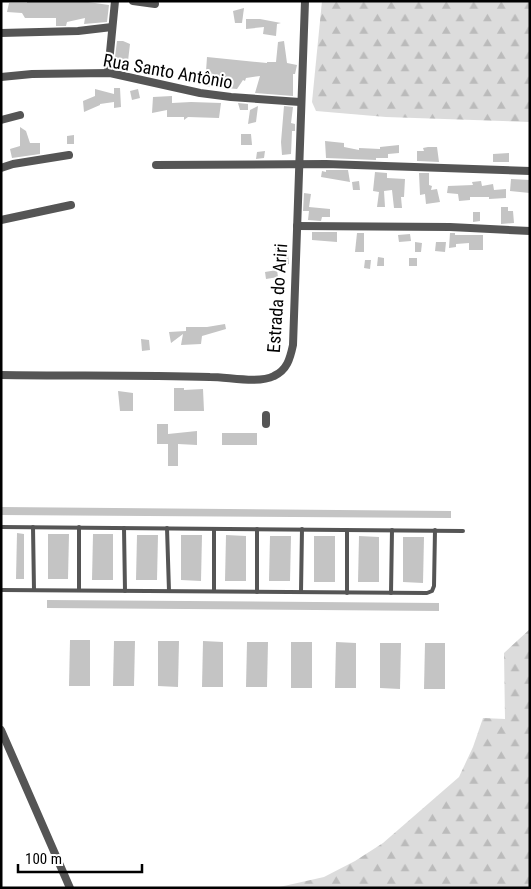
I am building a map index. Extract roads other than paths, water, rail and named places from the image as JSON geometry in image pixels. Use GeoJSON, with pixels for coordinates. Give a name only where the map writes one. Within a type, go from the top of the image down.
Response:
{"type":"FeatureCollection","features":[{"type":"Feature","properties":{"kind":"street"},"geometry":{"type":"LineString","coordinates":[[108,73],[115,1]]}},
{"type":"Feature","properties":{"kind":"street"},"geometry":{"type":"LineString","coordinates":[[133,1],[155,4]]}},
{"type":"Feature","properties":{"kind":"street","name":"Estrada do Ariri"},"geometry":{"type":"LineString","coordinates":[[1,375],[212,377],[259,380],[282,372],[293,346],[305,1]]}},
{"type":"Feature","properties":{"kind":"street"},"geometry":{"type":"LineString","coordinates":[[1,33],[78,30],[112,26]]}},
{"type":"Feature","properties":{"kind":"street","name":"Rua Santo Antônio"},"geometry":{"type":"LineString","coordinates":[[1,78],[32,74],[108,73],[200,93],[300,102]]}},
{"type":"Feature","properties":{"kind":"street"},"geometry":{"type":"LineString","coordinates":[[1,120],[20,115]]}},
{"type":"Feature","properties":{"kind":"street"},"geometry":{"type":"LineString","coordinates":[[1,168],[12,164],[68,155]]}},
{"type":"Feature","properties":{"kind":"street"},"geometry":{"type":"LineString","coordinates":[[156,165],[300,164],[530,171]]}},
{"type":"Feature","properties":{"kind":"street"},"geometry":{"type":"LineString","coordinates":[[1,220],[71,205]]}},
{"type":"Feature","properties":{"kind":"street"},"geometry":{"type":"LineString","coordinates":[[297,226],[450,227],[530,231]]}},
{"type":"Feature","properties":{"kind":"street"},"geometry":{"type":"LineString","coordinates":[[1,730],[70,888]]}},
{"type":"Feature","properties":{"kind":"lane"},"geometry":{"type":"LineString","coordinates":[[1,527],[463,531]]}},
{"type":"Feature","properties":{"kind":"lane"},"geometry":{"type":"LineString","coordinates":[[33,527],[34,590]]}},
{"type":"Feature","properties":{"kind":"lane"},"geometry":{"type":"LineString","coordinates":[[79,527],[79,590]]}},
{"type":"Feature","properties":{"kind":"lane"},"geometry":{"type":"LineString","coordinates":[[124,528],[125,591]]}},
{"type":"Feature","properties":{"kind":"lane"},"geometry":{"type":"LineString","coordinates":[[167,528],[169,591]]}},
{"type":"Feature","properties":{"kind":"lane"},"geometry":{"type":"LineString","coordinates":[[214,528],[214,591]]}},
{"type":"Feature","properties":{"kind":"lane"},"geometry":{"type":"LineString","coordinates":[[256,592],[257,529]]}},
{"type":"Feature","properties":{"kind":"lane"},"geometry":{"type":"LineString","coordinates":[[301,592],[302,529]]}},
{"type":"Feature","properties":{"kind":"lane"},"geometry":{"type":"LineString","coordinates":[[347,530],[347,592]]}},
{"type":"Feature","properties":{"kind":"lane"},"geometry":{"type":"LineString","coordinates":[[391,593],[392,530]]}},
{"type":"Feature","properties":{"kind":"lane"},"geometry":{"type":"LineString","coordinates":[[1,590],[427,593],[432,591],[434,586],[435,530]]}}]}
